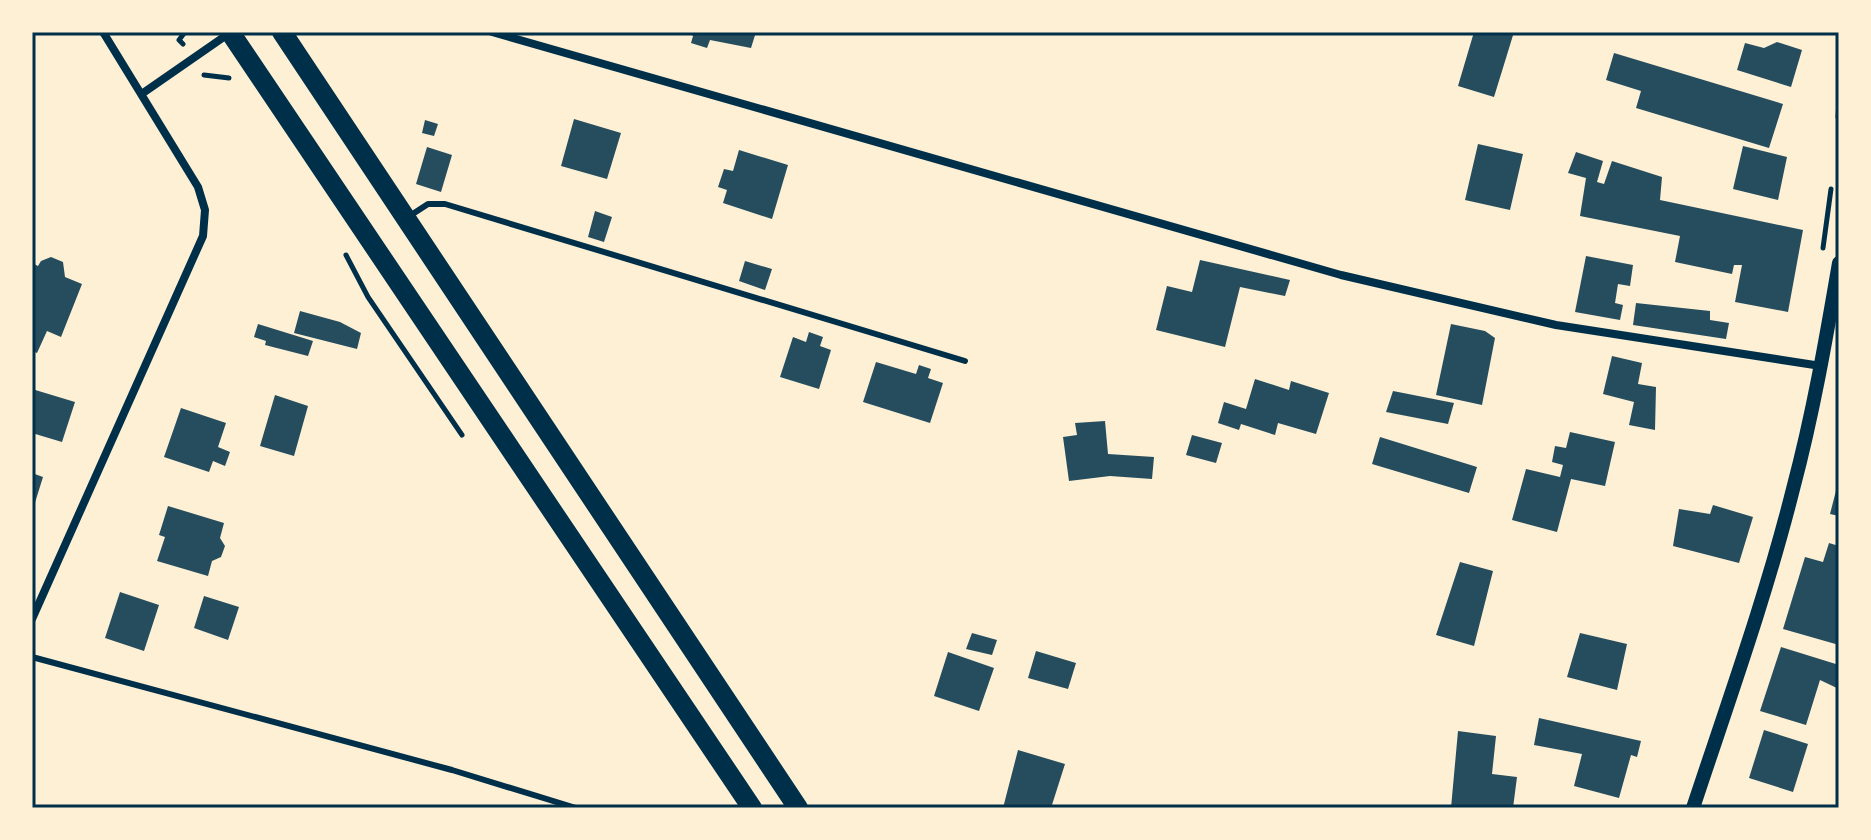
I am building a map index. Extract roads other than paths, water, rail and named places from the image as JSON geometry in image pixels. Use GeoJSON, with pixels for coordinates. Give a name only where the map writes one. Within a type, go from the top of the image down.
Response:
{"type":"FeatureCollection","features":[{"type":"Feature","properties":{"kind":"main road"},"geometry":{"type":"LineString","coordinates":[[231,32],[752,808]]}},
{"type":"Feature","properties":{"kind":"main road"},"geometry":{"type":"LineString","coordinates":[[282,32],[404,220],[798,808]]}},
{"type":"Feature","properties":{"kind":"street"},"geometry":{"type":"LineString","coordinates":[[32,619],[203,236],[205,210],[198,187],[103,32]]}},
{"type":"Feature","properties":{"kind":"street"},"geometry":{"type":"LineString","coordinates":[[143,93],[231,32]]}},
{"type":"Feature","properties":{"kind":"street"},"geometry":{"type":"LineString","coordinates":[[492,32],[1341,275],[1556,325],[1821,366]]}},
{"type":"Feature","properties":{"kind":"street"},"geometry":{"type":"LineString","coordinates":[[1693,808],[1762,602],[1794,489],[1821,366],[1839,263]]}},
{"type":"Feature","properties":{"kind":"lane"},"geometry":{"type":"LineString","coordinates":[[404,220],[428,204],[445,204],[965,361]]}},
{"type":"Feature","properties":{"kind":"lane"},"geometry":{"type":"LineString","coordinates":[[32,657],[437,766],[576,808]]}}]}
